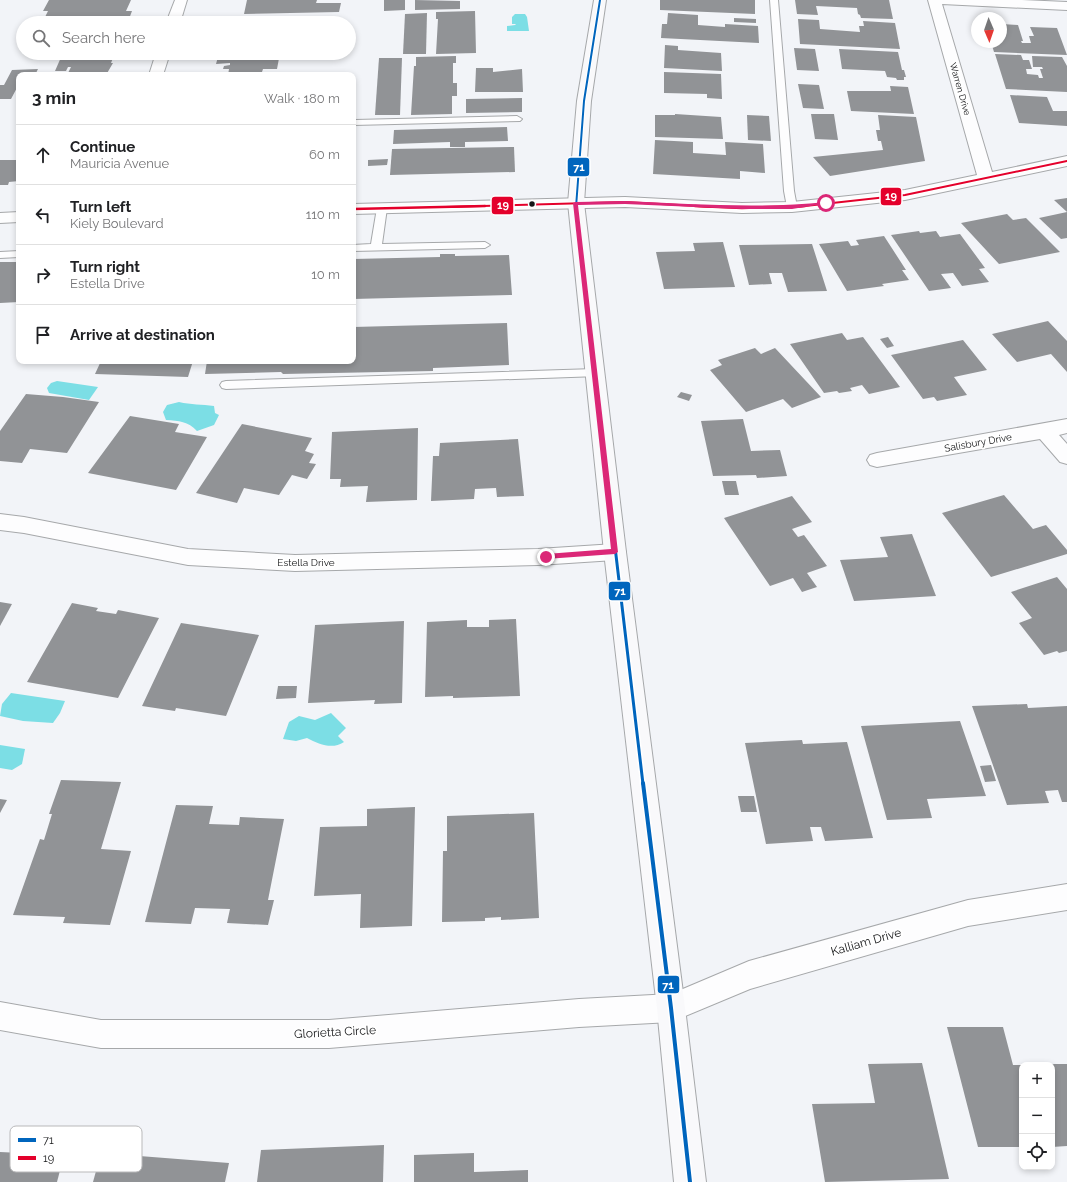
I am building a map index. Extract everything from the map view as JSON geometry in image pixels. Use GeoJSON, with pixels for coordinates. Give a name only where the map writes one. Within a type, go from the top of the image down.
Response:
{"type":"FeatureCollection","features":[{"type":"Feature","properties":{"kind":"main road"},"geometry":{"type":"LineString","coordinates":[[600,0],[584,101],[576,203],[615,552],[690,1182]]}},
{"type":"Feature","properties":{"kind":"street"},"geometry":{"type":"LineString","coordinates":[[175,16],[181,0]]}},
{"type":"Feature","properties":{"kind":"street","name":"Warren Drive"},"geometry":{"type":"LineString","coordinates":[[934,0],[986,178]]}},
{"type":"Feature","properties":{"kind":"street"},"geometry":{"type":"LineString","coordinates":[[940,0],[1067,6]]}},
{"type":"Feature","properties":{"kind":"street"},"geometry":{"type":"LineString","coordinates":[[157,72],[161,60]]}},
{"type":"Feature","properties":{"kind":"street"},"geometry":{"type":"LineString","coordinates":[[356,209],[625,202],[742,208],[792,207],[905,195],[1067,161]]}},
{"type":"Feature","properties":{"kind":"street"},"geometry":{"type":"LineString","coordinates":[[0,218],[16,217]]}},
{"type":"Feature","properties":{"kind":"street","name":"Salisbury Drive"},"geometry":{"type":"LineString","coordinates":[[877,460],[1067,426]]}},
{"type":"Feature","properties":{"kind":"street"},"geometry":{"type":"LineString","coordinates":[[1044,430],[1067,457]]}},
{"type":"Feature","properties":{"kind":"street","name":"Estella Drive"},"geometry":{"type":"LineString","coordinates":[[0,522],[24,525],[188,557],[295,563],[538,557],[615,552]]}},
{"type":"Feature","properties":{"kind":"street","name":"Kalliam Drive"},"geometry":{"type":"LineString","coordinates":[[670,1008],[749,975],[968,913],[1067,897]]}},
{"type":"Feature","properties":{"kind":"street","name":"Glorietta Circle"},"geometry":{"type":"LineString","coordinates":[[0,1016],[101,1034],[329,1034],[579,1013],[670,1008]]}},
{"type":"Feature","properties":{"kind":"lane"},"geometry":{"type":"LineString","coordinates":[[774,0],[789,191],[792,207]]}},
{"type":"Feature","properties":{"kind":"lane"},"geometry":{"type":"LineString","coordinates":[[356,123],[517,119]]}},
{"type":"Feature","properties":{"kind":"lane"},"geometry":{"type":"LineString","coordinates":[[376,248],[382,208]]}},
{"type":"Feature","properties":{"kind":"lane"},"geometry":{"type":"LineString","coordinates":[[356,248],[485,245]]}},
{"type":"Feature","properties":{"kind":"lane"},"geometry":{"type":"LineString","coordinates":[[0,255],[16,254]]}},
{"type":"Feature","properties":{"kind":"lane"},"geometry":{"type":"LineString","coordinates":[[226,385],[595,373]]}},
{"type":"Feature","properties":{"kind":"water"},"geometry":{"type":"Polygon","coordinates":[[[515,14],[525,14],[527,17],[529,31],[507,31],[507,26],[516,24],[512,24],[512,17],[515,14]]]}},
{"type":"Feature","properties":{"kind":"water"},"geometry":{"type":"Polygon","coordinates":[[[57,381],[98,387],[89,400],[49,393],[47,388],[51,383],[57,381]]]}},
{"type":"Feature","properties":{"kind":"water"},"geometry":{"type":"Polygon","coordinates":[[[179,402],[214,406],[215,413],[219,415],[214,425],[197,431],[187,423],[166,420],[163,412],[167,405],[179,402]]]}},
{"type":"Feature","properties":{"kind":"water"},"geometry":{"type":"Polygon","coordinates":[[[11,693],[65,701],[60,713],[53,723],[23,721],[0,716],[2,704],[11,693]]]}},
{"type":"Feature","properties":{"kind":"water"},"geometry":{"type":"Polygon","coordinates":[[[331,713],[346,728],[338,736],[344,742],[335,746],[330,746],[307,738],[296,741],[283,739],[289,722],[299,716],[315,720],[331,713]]]}},
{"type":"Feature","properties":{"kind":"water"},"geometry":{"type":"Polygon","coordinates":[[[0,745],[25,749],[22,764],[12,770],[0,768],[0,745]]]}},
{"type":"Feature","properties":{"kind":"building"},"geometry":{"type":"Polygon","coordinates":[[[49,0],[131,0],[126,11],[132,11],[130,16],[46,16],[48,11],[43,11],[49,0]]]}},
{"type":"Feature","properties":{"kind":"building"},"geometry":{"type":"Polygon","coordinates":[[[247,0],[317,0],[316,3],[341,3],[339,12],[244,14],[247,0]]]}},
{"type":"Feature","properties":{"kind":"building"},"geometry":{"type":"Polygon","coordinates":[[[384,0],[405,0],[405,10],[384,11],[384,0]]]}},
{"type":"Feature","properties":{"kind":"building"},"geometry":{"type":"Polygon","coordinates":[[[415,0],[460,1],[460,9],[415,10],[415,0]]]}},
{"type":"Feature","properties":{"kind":"building"},"geometry":{"type":"Polygon","coordinates":[[[660,0],[755,0],[755,14],[660,10],[660,0]]]}},
{"type":"Feature","properties":{"kind":"building"},"geometry":{"type":"Polygon","coordinates":[[[795,0],[889,0],[893,19],[861,18],[858,14],[857,8],[816,6],[818,15],[797,14],[795,0]]]}},
{"type":"Feature","properties":{"kind":"building"},"geometry":{"type":"Polygon","coordinates":[[[475,11],[476,53],[436,54],[438,19],[436,19],[436,12],[475,11]]]}},
{"type":"Feature","properties":{"kind":"building"},"geometry":{"type":"Polygon","coordinates":[[[427,13],[426,54],[403,54],[405,14],[427,13]]]}},
{"type":"Feature","properties":{"kind":"building"},"geometry":{"type":"Polygon","coordinates":[[[668,13],[698,15],[698,25],[725,27],[725,24],[758,26],[759,43],[661,38],[662,24],[667,24],[668,13]]]}},
{"type":"Feature","properties":{"kind":"building"},"geometry":{"type":"Polygon","coordinates":[[[734,18],[756,19],[756,23],[734,22],[734,18]]]}},
{"type":"Feature","properties":{"kind":"building"},"geometry":{"type":"Polygon","coordinates":[[[798,19],[819,20],[820,29],[860,32],[859,26],[864,26],[863,21],[895,23],[900,49],[800,44],[798,19]]]}},
{"type":"Feature","properties":{"kind":"building"},"geometry":{"type":"Polygon","coordinates":[[[1007,24],[1018,25],[1023,41],[1021,41],[1022,43],[1031,43],[1029,36],[1034,36],[1030,27],[1057,28],[1067,55],[994,52],[993,48],[1007,48],[1007,24]]]}},
{"type":"Feature","properties":{"kind":"building"},"geometry":{"type":"Polygon","coordinates":[[[665,45],[678,46],[678,50],[721,53],[722,71],[664,68],[665,45]]]}},
{"type":"Feature","properties":{"kind":"building"},"geometry":{"type":"Polygon","coordinates":[[[794,48],[815,49],[819,71],[797,70],[794,48]]]}},
{"type":"Feature","properties":{"kind":"building"},"geometry":{"type":"Polygon","coordinates":[[[839,49],[898,52],[902,70],[904,70],[906,77],[904,77],[904,80],[897,80],[896,78],[887,77],[885,71],[842,69],[839,49]]]}},
{"type":"Feature","properties":{"kind":"building"},"geometry":{"type":"Polygon","coordinates":[[[995,54],[1021,55],[1023,60],[1029,60],[1032,69],[1026,69],[1027,74],[1038,75],[1039,78],[1043,78],[1040,69],[1043,69],[1042,67],[1033,67],[1032,56],[1062,57],[1067,66],[1067,92],[1006,89],[995,54]]]}},
{"type":"Feature","properties":{"kind":"building"},"geometry":{"type":"Polygon","coordinates":[[[456,56],[456,63],[453,63],[453,83],[457,83],[457,96],[452,96],[452,114],[411,115],[414,66],[416,66],[416,57],[456,56]]]}},
{"type":"Feature","properties":{"kind":"building"},"geometry":{"type":"Polygon","coordinates":[[[379,58],[402,58],[400,115],[375,115],[379,58]]]}},
{"type":"Feature","properties":{"kind":"building"},"geometry":{"type":"Polygon","coordinates":[[[60,60],[112,60],[111,63],[113,63],[108,72],[68,72],[71,67],[68,67],[66,71],[55,71],[60,60]]]}},
{"type":"Feature","properties":{"kind":"building"},"geometry":{"type":"Polygon","coordinates":[[[217,60],[279,60],[277,69],[263,69],[262,72],[228,72],[229,69],[223,69],[224,66],[230,65],[230,63],[216,64],[217,60]]]}},
{"type":"Feature","properties":{"kind":"building"},"geometry":{"type":"Polygon","coordinates":[[[476,68],[493,68],[493,72],[522,69],[523,92],[475,92],[476,68]]]}},
{"type":"Feature","properties":{"kind":"building"},"geometry":{"type":"Polygon","coordinates":[[[38,69],[36,72],[16,72],[16,90],[11,99],[0,99],[0,85],[4,85],[12,70],[38,69]]]}},
{"type":"Feature","properties":{"kind":"building"},"geometry":{"type":"Polygon","coordinates":[[[664,72],[721,74],[722,99],[707,98],[707,94],[664,93],[664,72]]]}},
{"type":"Feature","properties":{"kind":"building"},"geometry":{"type":"Polygon","coordinates":[[[798,84],[819,85],[824,109],[803,108],[798,84]]]}},
{"type":"Feature","properties":{"kind":"building"},"geometry":{"type":"Polygon","coordinates":[[[890,86],[908,87],[914,114],[851,111],[847,91],[891,91],[890,86]]]}},
{"type":"Feature","properties":{"kind":"building"},"geometry":{"type":"Polygon","coordinates":[[[1010,95],[1047,97],[1053,111],[1067,111],[1067,126],[1019,123],[1010,95]]]}},
{"type":"Feature","properties":{"kind":"building"},"geometry":{"type":"Polygon","coordinates":[[[522,98],[522,112],[466,113],[466,99],[522,98]]]}},
{"type":"Feature","properties":{"kind":"building"},"geometry":{"type":"Polygon","coordinates":[[[675,114],[721,117],[723,139],[655,137],[655,115],[675,114]]]}},
{"type":"Feature","properties":{"kind":"building"},"geometry":{"type":"Polygon","coordinates":[[[811,114],[834,114],[838,140],[815,139],[811,114]]]}},
{"type":"Feature","properties":{"kind":"building"},"geometry":{"type":"Polygon","coordinates":[[[747,115],[769,116],[771,141],[748,140],[747,115]]]}},
{"type":"Feature","properties":{"kind":"building"},"geometry":{"type":"Polygon","coordinates":[[[878,115],[916,117],[925,161],[830,176],[813,157],[883,150],[881,141],[878,141],[876,130],[880,130],[878,115]]]}},
{"type":"Feature","properties":{"kind":"building"},"geometry":{"type":"Polygon","coordinates":[[[507,127],[508,141],[465,142],[465,147],[450,147],[450,142],[393,144],[394,130],[507,127]]]}},
{"type":"Feature","properties":{"kind":"building"},"geometry":{"type":"Polygon","coordinates":[[[655,140],[693,142],[693,153],[726,155],[725,142],[763,144],[765,173],[740,171],[740,179],[653,174],[655,140]]]}},
{"type":"Feature","properties":{"kind":"building"},"geometry":{"type":"Polygon","coordinates":[[[514,147],[515,172],[390,175],[392,149],[514,147]]]}},
{"type":"Feature","properties":{"kind":"building"},"geometry":{"type":"Polygon","coordinates":[[[388,159],[387,165],[368,166],[368,160],[388,159]]]}},
{"type":"Feature","properties":{"kind":"building"},"geometry":{"type":"Polygon","coordinates":[[[0,160],[16,160],[16,181],[9,182],[8,185],[0,185],[0,160]]]}},
{"type":"Feature","properties":{"kind":"building"},"geometry":{"type":"Polygon","coordinates":[[[1067,198],[1067,212],[1054,200],[1067,198]]]}},
{"type":"Feature","properties":{"kind":"building"},"geometry":{"type":"Polygon","coordinates":[[[1067,212],[1067,238],[1061,239],[1039,218],[1067,212]]]}},
{"type":"Feature","properties":{"kind":"building"},"geometry":{"type":"Polygon","coordinates":[[[1007,214],[1013,220],[1026,218],[1060,252],[999,264],[961,223],[1007,214]]]}},
{"type":"Feature","properties":{"kind":"building"},"geometry":{"type":"Polygon","coordinates":[[[919,231],[920,233],[936,231],[940,237],[960,234],[985,268],[979,269],[989,282],[962,286],[953,273],[941,274],[951,288],[929,291],[891,235],[919,231]]]}},
{"type":"Feature","properties":{"kind":"building"},"geometry":{"type":"Polygon","coordinates":[[[884,236],[906,270],[902,270],[909,280],[882,284],[884,286],[847,291],[819,244],[848,241],[851,246],[859,245],[856,240],[884,236]]]}},
{"type":"Feature","properties":{"kind":"building"},"geometry":{"type":"Polygon","coordinates":[[[723,242],[735,287],[664,289],[656,252],[695,251],[693,243],[723,242]]]}},
{"type":"Feature","properties":{"kind":"building"},"geometry":{"type":"Polygon","coordinates":[[[812,244],[827,291],[788,292],[782,273],[769,273],[772,284],[749,285],[739,245],[812,244]]]}},
{"type":"Feature","properties":{"kind":"building"},"geometry":{"type":"Polygon","coordinates":[[[440,254],[455,254],[455,256],[509,255],[512,295],[356,299],[356,259],[440,257],[440,254]]]}},
{"type":"Feature","properties":{"kind":"building"},"geometry":{"type":"Polygon","coordinates":[[[0,262],[16,262],[16,302],[0,303],[0,262]]]}},
{"type":"Feature","properties":{"kind":"building"},"geometry":{"type":"Polygon","coordinates":[[[1048,321],[1067,341],[1067,372],[1051,354],[1017,362],[992,334],[1048,321]]]}},
{"type":"Feature","properties":{"kind":"building"},"geometry":{"type":"Polygon","coordinates":[[[507,323],[509,365],[433,368],[433,371],[205,374],[207,364],[356,364],[356,327],[507,323]]]}},
{"type":"Feature","properties":{"kind":"building"},"geometry":{"type":"Polygon","coordinates":[[[842,333],[847,340],[863,337],[900,387],[869,394],[862,385],[850,388],[852,391],[824,393],[790,344],[842,333]]]}},
{"type":"Feature","properties":{"kind":"building"},"geometry":{"type":"Polygon","coordinates":[[[888,337],[894,346],[887,348],[880,339],[888,337]]]}},
{"type":"Feature","properties":{"kind":"building"},"geometry":{"type":"Polygon","coordinates":[[[963,340],[987,370],[954,377],[967,395],[937,401],[934,397],[923,399],[891,355],[963,340]]]}},
{"type":"Feature","properties":{"kind":"building"},"geometry":{"type":"Polygon","coordinates":[[[755,348],[761,354],[775,348],[821,397],[792,408],[783,399],[746,412],[710,370],[722,365],[718,360],[755,348]]]}},
{"type":"Feature","properties":{"kind":"building"},"geometry":{"type":"Polygon","coordinates":[[[100,364],[192,364],[188,377],[95,374],[100,364]]]}},
{"type":"Feature","properties":{"kind":"building"},"geometry":{"type":"Polygon","coordinates":[[[681,392],[692,395],[689,401],[677,397],[681,392]]]}},
{"type":"Feature","properties":{"kind":"building"},"geometry":{"type":"Polygon","coordinates":[[[26,394],[99,402],[67,453],[30,449],[22,463],[0,461],[0,431],[26,394]]]}},
{"type":"Feature","properties":{"kind":"building"},"geometry":{"type":"Polygon","coordinates":[[[130,416],[179,424],[175,432],[207,437],[176,490],[88,473],[130,416]]]}},
{"type":"Feature","properties":{"kind":"building"},"geometry":{"type":"Polygon","coordinates":[[[743,419],[751,451],[780,450],[787,476],[757,478],[756,475],[713,476],[701,421],[743,419]]]}},
{"type":"Feature","properties":{"kind":"building"},"geometry":{"type":"Polygon","coordinates":[[[242,424],[312,438],[305,451],[314,454],[309,463],[316,464],[307,479],[292,475],[279,495],[244,488],[237,503],[196,493],[242,424]]]}},
{"type":"Feature","properties":{"kind":"building"},"geometry":{"type":"Polygon","coordinates":[[[418,428],[417,500],[366,502],[368,486],[340,487],[341,479],[330,479],[332,432],[418,428]]]}},
{"type":"Feature","properties":{"kind":"building"},"geometry":{"type":"Polygon","coordinates":[[[518,439],[524,496],[497,497],[496,488],[475,489],[474,499],[431,501],[433,456],[439,456],[440,443],[518,439]]]}},
{"type":"Feature","properties":{"kind":"building"},"geometry":{"type":"Polygon","coordinates":[[[722,481],[736,481],[739,495],[725,495],[722,481]]]}},
{"type":"Feature","properties":{"kind":"building"},"geometry":{"type":"Polygon","coordinates":[[[1004,495],[1033,529],[1046,525],[1067,550],[1067,554],[991,577],[942,513],[1004,495]]]}},
{"type":"Feature","properties":{"kind":"building"},"geometry":{"type":"Polygon","coordinates":[[[792,496],[812,522],[792,529],[798,537],[804,535],[827,566],[807,573],[817,587],[802,592],[793,578],[770,586],[724,518],[792,496]]]}},
{"type":"Feature","properties":{"kind":"building"},"geometry":{"type":"Polygon","coordinates":[[[912,534],[936,596],[854,601],[840,560],[888,557],[880,537],[912,534]]]}},
{"type":"Feature","properties":{"kind":"building"},"geometry":{"type":"Polygon","coordinates":[[[1057,577],[1067,589],[1067,651],[1059,653],[1057,651],[1044,655],[1019,623],[1032,618],[1011,592],[1057,577]]]}},
{"type":"Feature","properties":{"kind":"building"},"geometry":{"type":"Polygon","coordinates":[[[0,602],[12,604],[0,626],[0,602]]]}},
{"type":"Feature","properties":{"kind":"building"},"geometry":{"type":"Polygon","coordinates":[[[72,603],[98,608],[96,611],[116,614],[118,610],[159,618],[118,698],[27,682],[72,603]]]}},
{"type":"Feature","properties":{"kind":"building"},"geometry":{"type":"Polygon","coordinates":[[[516,619],[520,696],[453,698],[453,696],[425,697],[427,622],[467,620],[467,627],[489,627],[489,620],[516,619]]]}},
{"type":"Feature","properties":{"kind":"building"},"geometry":{"type":"Polygon","coordinates":[[[404,621],[402,703],[374,704],[375,700],[308,703],[315,625],[404,621]]]}},
{"type":"Feature","properties":{"kind":"building"},"geometry":{"type":"Polygon","coordinates":[[[181,623],[259,635],[226,716],[176,708],[175,711],[142,706],[181,623]]]}},
{"type":"Feature","properties":{"kind":"building"},"geometry":{"type":"Polygon","coordinates":[[[278,686],[297,686],[296,698],[276,699],[278,686]]]}},
{"type":"Feature","properties":{"kind":"building"},"geometry":{"type":"Polygon","coordinates":[[[1027,704],[1028,708],[1067,706],[1067,802],[1062,802],[1058,790],[1045,791],[1049,803],[1007,805],[972,706],[1027,704]]]}},
{"type":"Feature","properties":{"kind":"building"},"geometry":{"type":"Polygon","coordinates":[[[960,721],[986,796],[927,799],[932,818],[887,820],[861,726],[960,721]]]}},
{"type":"Feature","properties":{"kind":"building"},"geometry":{"type":"Polygon","coordinates":[[[802,740],[803,744],[847,742],[873,838],[825,841],[821,827],[810,827],[813,841],[766,844],[745,743],[802,740]]]}},
{"type":"Feature","properties":{"kind":"building"},"geometry":{"type":"Polygon","coordinates":[[[991,765],[996,781],[985,782],[980,766],[991,765]]]}},
{"type":"Feature","properties":{"kind":"building"},"geometry":{"type":"Polygon","coordinates":[[[61,780],[121,782],[101,849],[131,851],[110,925],[63,923],[65,917],[13,915],[40,839],[44,840],[52,814],[49,814],[61,780]]]}},
{"type":"Feature","properties":{"kind":"building"},"geometry":{"type":"Polygon","coordinates":[[[738,796],[754,796],[757,812],[741,812],[738,796]]]}},
{"type":"Feature","properties":{"kind":"building"},"geometry":{"type":"Polygon","coordinates":[[[0,799],[7,800],[0,813],[0,799]]]}},
{"type":"Feature","properties":{"kind":"building"},"geometry":{"type":"Polygon","coordinates":[[[176,805],[213,806],[209,824],[239,825],[240,817],[284,819],[268,900],[274,900],[268,925],[227,923],[230,909],[195,908],[191,924],[145,922],[176,805]]]}},
{"type":"Feature","properties":{"kind":"building"},"geometry":{"type":"Polygon","coordinates":[[[415,807],[412,926],[360,928],[361,894],[314,896],[320,827],[367,826],[367,809],[415,807]]]}},
{"type":"Feature","properties":{"kind":"building"},"geometry":{"type":"Polygon","coordinates":[[[534,813],[539,918],[501,920],[501,917],[485,918],[485,921],[442,922],[443,851],[447,851],[447,816],[534,813]]]}},
{"type":"Feature","properties":{"kind":"building"},"geometry":{"type":"Polygon","coordinates":[[[947,1027],[1003,1027],[1013,1065],[1019,1065],[1019,1147],[978,1147],[947,1027]]]}},
{"type":"Feature","properties":{"kind":"building"},"geometry":{"type":"Polygon","coordinates":[[[922,1063],[949,1179],[825,1182],[812,1104],[875,1103],[868,1064],[922,1063]]]}},
{"type":"Feature","properties":{"kind":"building"},"geometry":{"type":"Polygon","coordinates":[[[1055,1064],[1067,1064],[1067,1146],[1055,1147],[1055,1064]]]}},
{"type":"Feature","properties":{"kind":"building"},"geometry":{"type":"Polygon","coordinates":[[[384,1145],[383,1182],[257,1182],[261,1150],[384,1145]]]}},
{"type":"Feature","properties":{"kind":"building"},"geometry":{"type":"Polygon","coordinates":[[[0,1152],[10,1152],[10,1172],[60,1172],[57,1182],[0,1182],[0,1152]]]}},
{"type":"Feature","properties":{"kind":"building"},"geometry":{"type":"Polygon","coordinates":[[[474,1153],[474,1172],[528,1170],[528,1182],[414,1182],[414,1155],[474,1153]]]}},
{"type":"Feature","properties":{"kind":"building"},"geometry":{"type":"Polygon","coordinates":[[[142,1156],[229,1163],[225,1182],[93,1182],[96,1172],[142,1172],[142,1156]]]}},
{"type":"Feature","properties":{"kind":"transit line","name":"71"},"geometry":{"type":"LineString","coordinates":[[600,0],[584,101],[576,203],[615,552],[671,1008],[690,1182]]}},
{"type":"Feature","properties":{"kind":"transit line","name":"19"},"geometry":{"type":"LineString","coordinates":[[356,209],[625,202],[742,208],[792,207],[905,195],[1067,161]]}},
{"type":"Feature","properties":{"kind":"route"},"geometry":{"type":"LineString","coordinates":[[546,557],[615,552],[576,203],[625,202],[742,208],[792,207],[826,203]]}}]}
